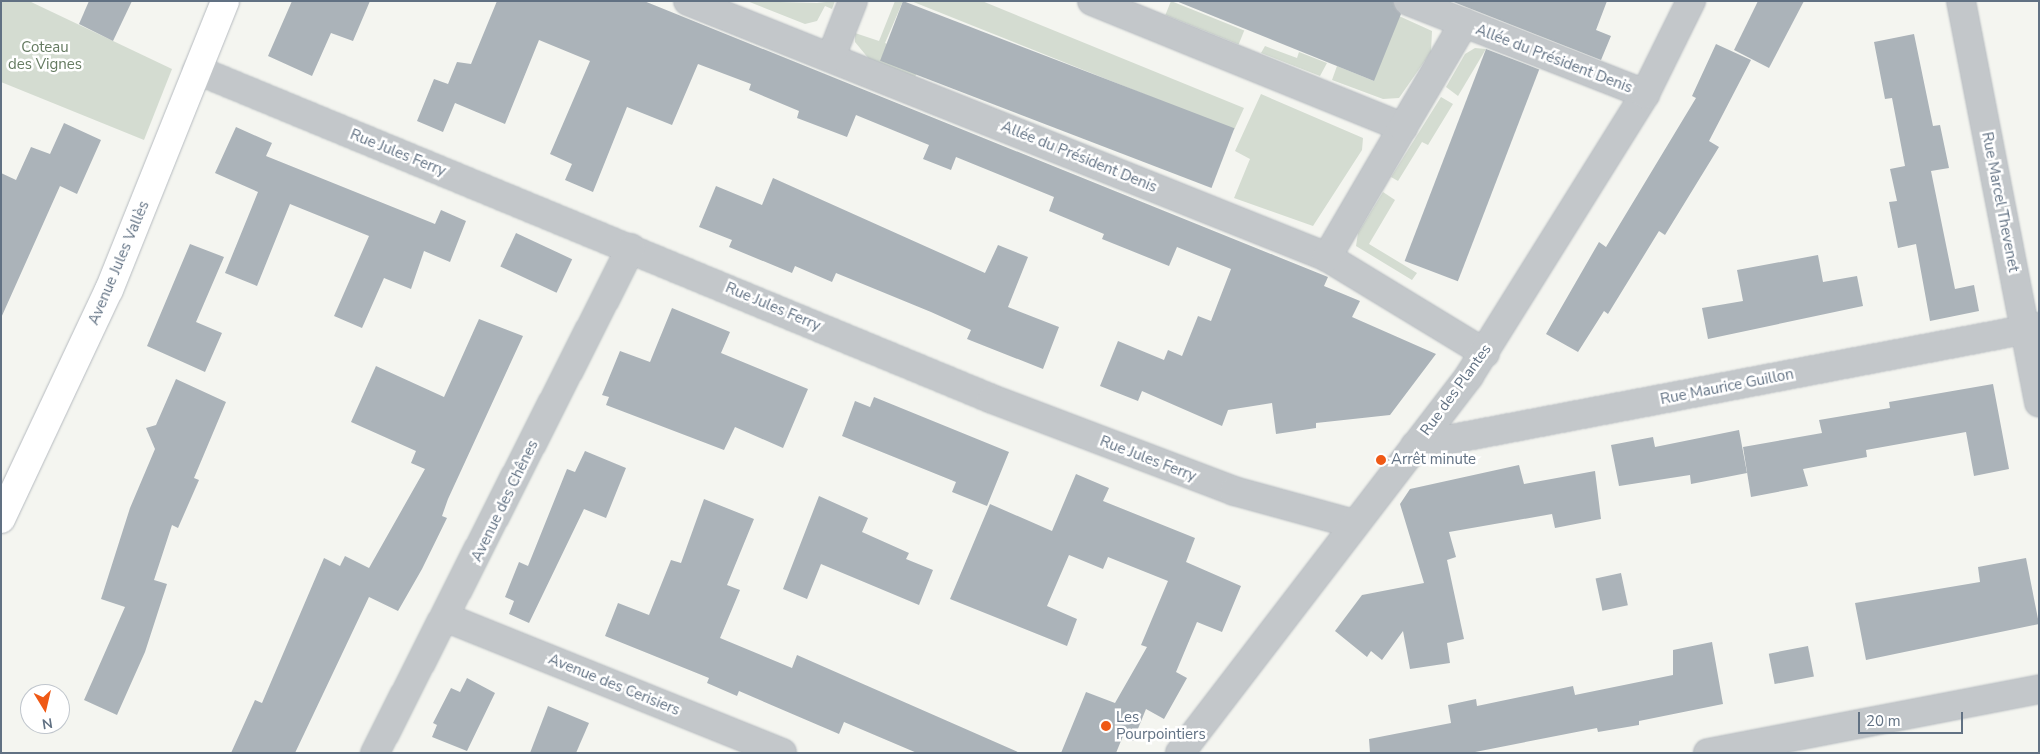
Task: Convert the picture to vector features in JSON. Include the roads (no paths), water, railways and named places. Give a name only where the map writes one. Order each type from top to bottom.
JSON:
[{"type":"main road","name":"Avenue Jules Vallès","points":[[1,519],[109,290],[225,1]]},
{"type":"street","name":"Allée du Président Denis","points":[[688,1],[1327,257],[1485,353]]},
{"type":"street","points":[[831,58],[853,1]]},
{"type":"street","points":[[1092,1],[1403,127]]},
{"type":"street","name":"Allée du Président Denis","points":[[1408,1],[1645,94]]},
{"type":"street","name":"Rue des Plantes","points":[[1180,753],[1485,353],[1645,94],[1691,1]]},
{"type":"street","name":"Rue Marcel Thevenet","points":[[1960,1],[2032,328],[2039,403]]},
{"type":"street","name":"Allée du Président Denis","points":[[1327,257],[1464,23]]},
{"type":"street","name":"Rue Jules Ferry","points":[[198,70],[992,399],[1224,488],[1355,524]]},
{"type":"street","name":"Avenue des Chênes","points":[[375,753],[447,618],[631,248]]},
{"type":"street","name":"Rue Maurice Guillon","points":[[1415,446],[2032,328]]},
{"type":"street","name":"Avenue des Cerisiers","points":[[447,618],[782,753]]},
{"type":"street","points":[[1708,753],[2039,689]]},
{"type":"place","name":"Arrêt minute","points":[[1381,460]]},
{"type":"place","name":"Les Pourpointiers","points":[[1106,726]]},
{"type":"park label","name":"Coteau des Vignes","points":[[45,56]]}]
